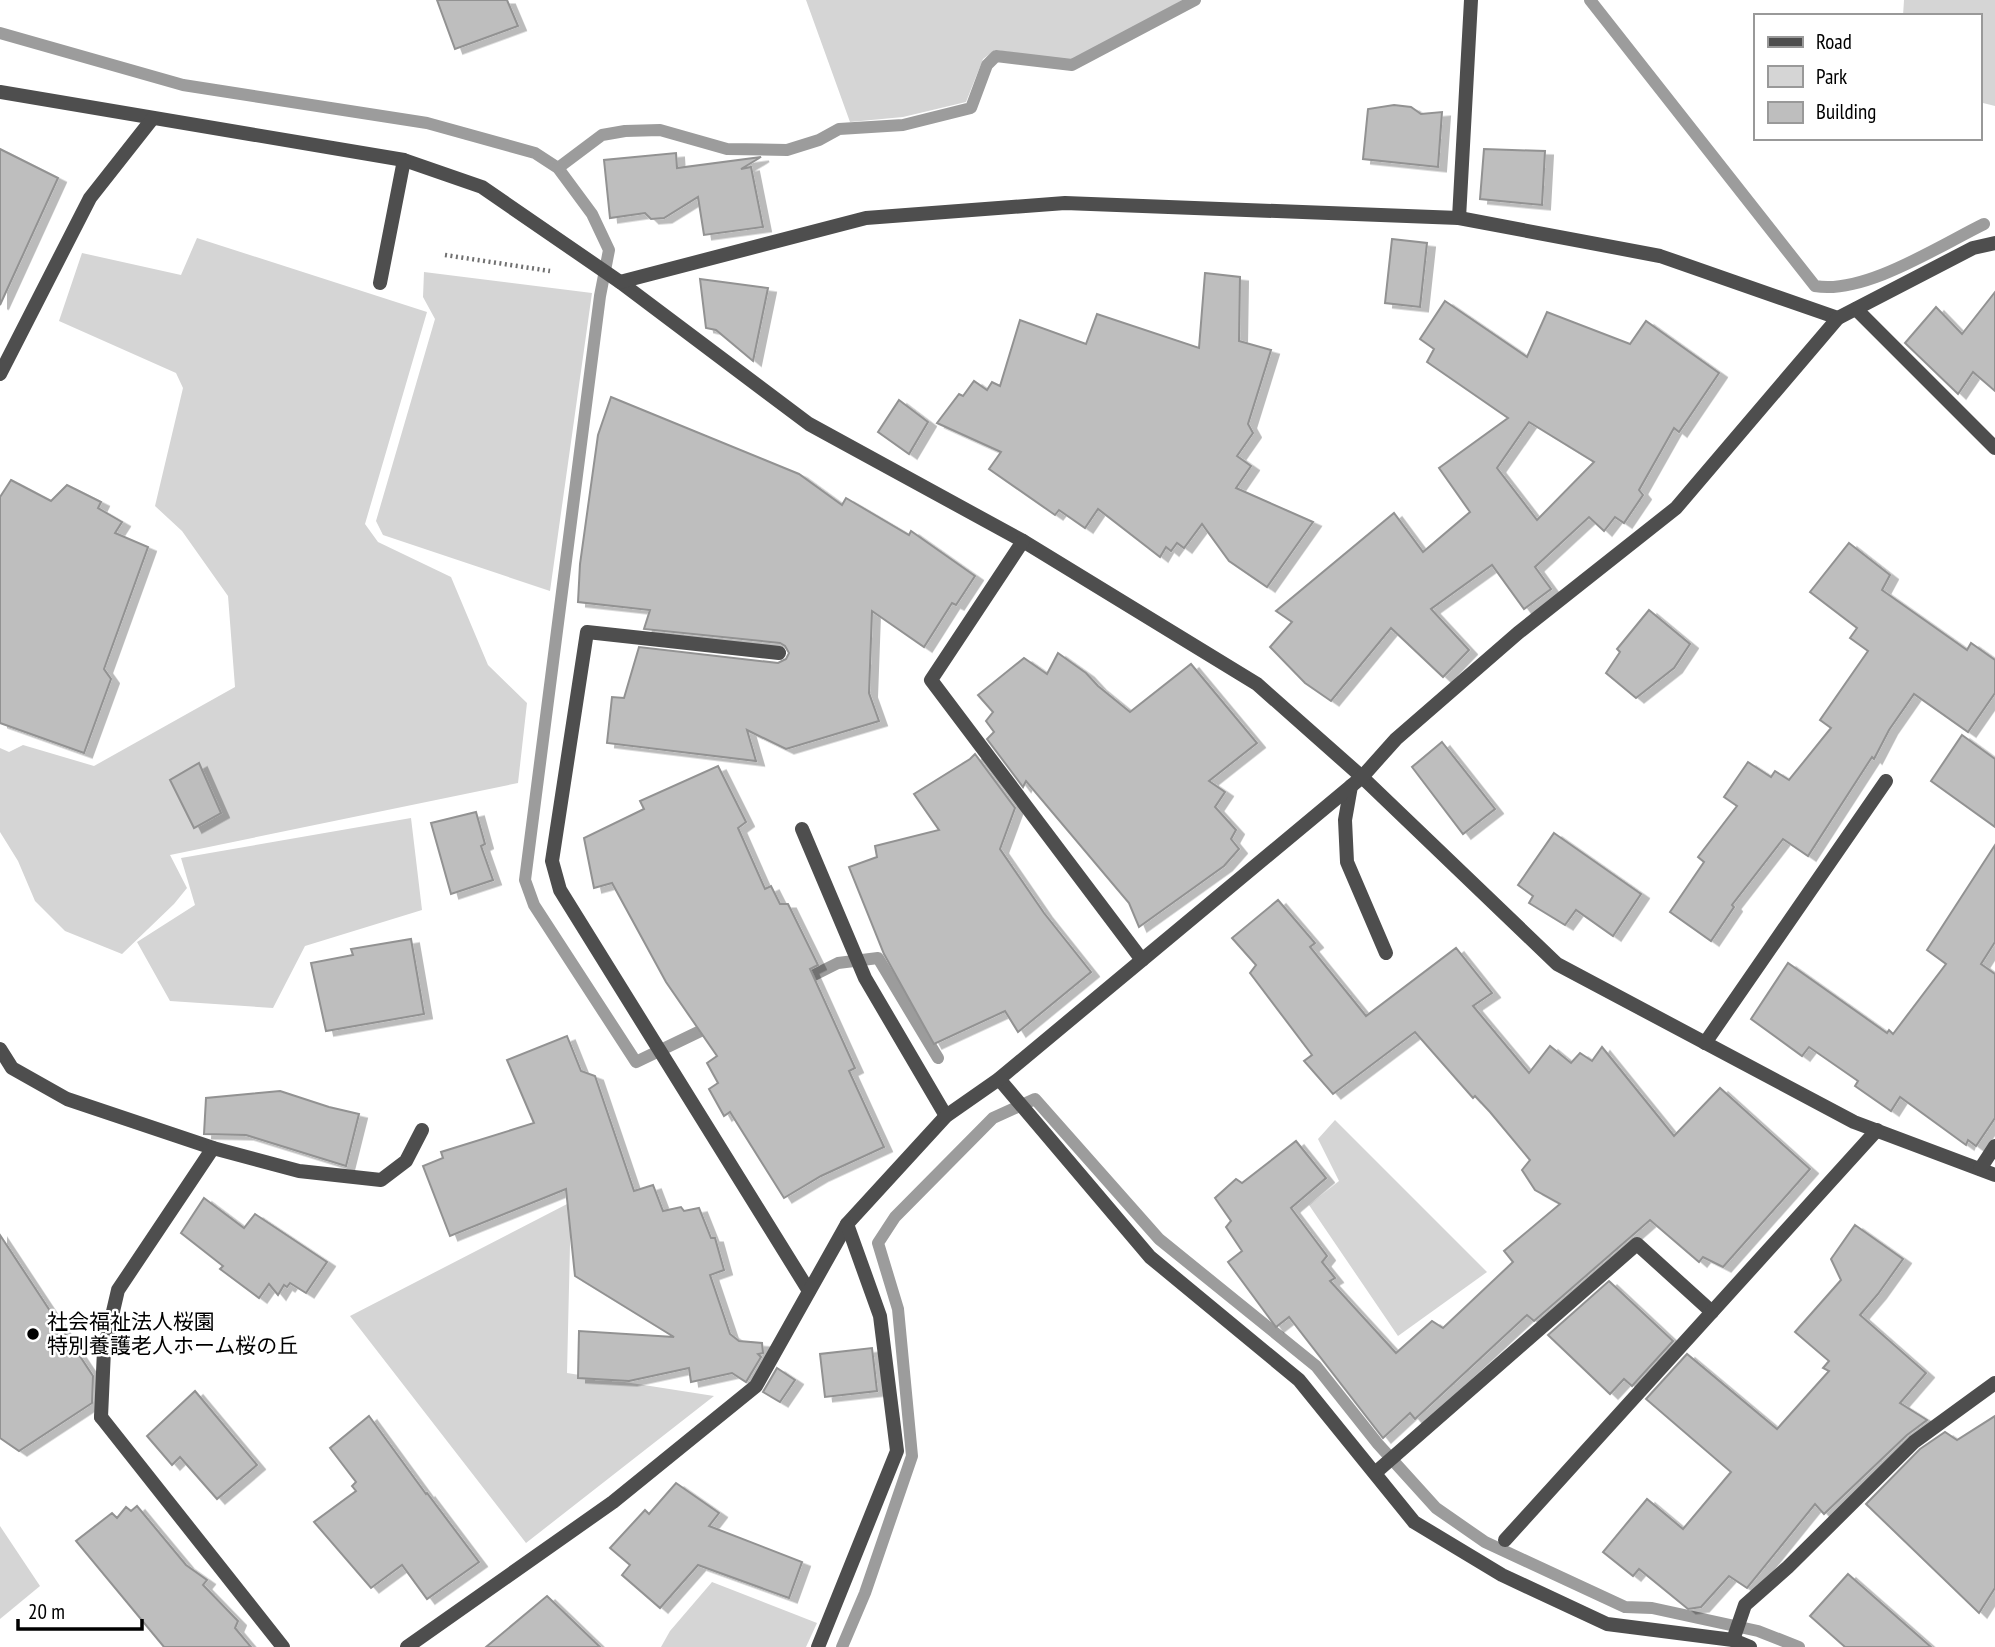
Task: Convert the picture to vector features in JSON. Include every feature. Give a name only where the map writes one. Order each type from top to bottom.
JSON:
[{"type":"street","points":[[1459,218],[1471,0]]},
{"type":"street","points":[[0,92],[404,160],[482,187],[620,282],[809,424],[1024,541],[1257,684],[1357,781],[1557,964],[1854,1122],[1995,1175]]},
{"type":"street","points":[[0,374],[90,198],[153,118]]},
{"type":"street","points":[[380,283],[404,160]]},
{"type":"street","points":[[620,282],[866,218],[1065,203],[1459,218],[1660,256],[1838,318]]},
{"type":"street","points":[[407,1647],[613,1502],[756,1386],[847,1224],[946,1116],[999,1079],[1357,781],[1396,739],[1518,633],[1676,508],[1838,318],[1973,248],[1995,243]]},
{"type":"street","points":[[1856,309],[1995,448]]},
{"type":"street","points":[[1024,541],[931,680],[1142,960]]},
{"type":"street","points":[[779,653],[587,632],[552,861],[560,890],[809,1291]]},
{"type":"street","points":[[1706,1043],[1886,780]]},
{"type":"street","points":[[1357,781],[1345,820],[1347,862],[1386,953]]},
{"type":"street","points":[[802,829],[865,978],[946,1116]]},
{"type":"street","points":[[0,1049],[12,1068],[67,1099],[213,1148],[299,1171],[381,1180],[405,1161],[422,1130]]},
{"type":"street","points":[[999,1079],[1150,1257],[1299,1380],[1414,1522],[1502,1575],[1607,1624],[1733,1640],[1750,1647]]},
{"type":"street","points":[[1504,1540],[1877,1130]]},
{"type":"street","points":[[1980,1169],[1995,1146]]},
{"type":"street","points":[[213,1148],[118,1290],[104,1350],[101,1417],[284,1647]]},
{"type":"street","points":[[818,1647],[897,1451],[880,1316],[847,1224]]},
{"type":"street","points":[[1375,1474],[1637,1244],[1712,1312]]},
{"type":"street","points":[[1733,1640],[1745,1605],[1788,1567],[1914,1442],[1995,1383]]},
{"type":"path","points":[[445,255],[553,271]]},
{"type":"green space","points":[[806,0],[1183,0],[1071,61],[995,50],[983,59],[966,102],[903,117],[850,122]]},
{"type":"green space","points":[[1904,0],[1995,0],[1995,106],[1981,102],[1981,14],[1903,14]]},
{"type":"green space","points":[[197,238],[427,312],[365,524],[378,542],[451,577],[488,665],[527,703],[518,783],[170,855],[187,888],[122,954],[65,931],[35,901],[18,861],[0,832],[0,748],[9,752],[23,745],[94,766],[235,687],[228,596],[182,531],[155,506],[183,388],[176,373],[59,321],[82,253],[181,275]]},
{"type":"green space","points":[[424,272],[592,293],[550,591],[383,535],[376,521],[435,319],[423,297]]},
{"type":"green space","points":[[411,818],[422,910],[305,946],[273,1008],[170,1001],[137,942],[195,905],[181,858]]},
{"type":"green space","points":[[1335,1120],[1487,1272],[1398,1336],[1309,1205],[1339,1181],[1318,1139]]},
{"type":"green space","points":[[571,1202],[567,1373],[714,1396],[526,1543],[350,1316]]},
{"type":"green space","points":[[0,1526],[40,1586],[0,1619]]},
{"type":"green space","points":[[712,1582],[817,1623],[806,1647],[661,1647],[670,1631]]},
{"type":"building","points":[[437,0],[507,0],[518,26],[455,49]]},
{"type":"building","points":[[1394,105],[1411,107],[1421,114],[1442,112],[1438,167],[1363,159],[1368,109]]},
{"type":"building","points":[[0,149],[58,178],[0,305]]},
{"type":"building","points":[[1484,149],[1545,151],[1542,205],[1480,199]]},
{"type":"building","points":[[676,153],[677,168],[761,157],[741,169],[751,167],[763,227],[704,235],[698,197],[664,218],[651,219],[645,213],[610,218],[604,160]]},
{"type":"building","points":[[1392,239],[1427,243],[1420,307],[1385,303]]},
{"type":"building","points":[[1205,273],[1240,277],[1239,341],[1271,350],[1248,424],[1253,433],[1237,456],[1251,466],[1236,488],[1313,522],[1267,587],[1229,561],[1202,524],[1184,548],[1177,543],[1171,551],[1166,547],[1160,557],[1098,509],[1085,528],[1059,510],[1055,515],[989,469],[1001,452],[937,423],[959,394],[963,396],[974,381],[987,390],[992,382],[1000,386],[1020,320],[1086,344],[1097,314],[1199,348]]},
{"type":"building","points":[[700,279],[768,288],[753,361],[716,330],[706,328]]},
{"type":"building","points":[[1995,292],[1995,391],[1973,372],[1958,394],[1905,343],[1936,307],[1962,334]]},
{"type":"building","points":[[1445,301],[1527,357],[1547,312],[1630,344],[1646,321],[1719,373],[1679,432],[1674,428],[1639,490],[1643,495],[1624,523],[1615,517],[1604,531],[1589,517],[1535,567],[1551,589],[1524,609],[1492,565],[1431,609],[1469,650],[1443,677],[1391,628],[1331,701],[1305,683],[1270,647],[1292,622],[1276,611],[1394,513],[1423,552],[1470,512],[1439,468],[1508,418],[1427,362],[1434,349],[1420,339]],"holes":[[[1529,422],[1594,462],[1537,520],[1497,468]]]},
{"type":"building","points":[[611,397],[799,474],[842,505],[846,498],[909,535],[911,531],[975,576],[956,605],[952,603],[924,647],[872,611],[869,693],[879,721],[786,749],[747,730],[756,761],[607,743],[612,697],[624,698],[639,647],[778,663],[786,659],[789,653],[780,643],[644,629],[650,610],[578,602],[580,564],[598,435]]},
{"type":"building","points":[[899,400],[928,422],[909,454],[878,432]]},
{"type":"building","points":[[11,480],[51,501],[67,485],[101,502],[98,508],[122,522],[115,533],[148,547],[104,669],[111,679],[84,753],[0,723],[0,497]]},
{"type":"building","points":[[1849,543],[1890,575],[1882,590],[1967,650],[1971,643],[1995,660],[1995,693],[1968,732],[1914,694],[1889,730],[1874,759],[1872,757],[1808,856],[1783,839],[1732,905],[1734,907],[1711,941],[1670,912],[1704,862],[1698,857],[1737,806],[1724,797],[1748,762],[1771,777],[1775,771],[1789,780],[1831,728],[1820,720],[1868,651],[1850,638],[1857,628],[1810,592]]},
{"type":"building","points":[[1649,610],[1690,644],[1674,668],[1636,698],[1606,673],[1620,652],[1617,649]]},
{"type":"building","points":[[1058,653],[1086,673],[1130,712],[1191,664],[1257,743],[1209,781],[1225,792],[1215,807],[1236,830],[1231,839],[1239,849],[1224,866],[1139,927],[1129,903],[1026,781],[1023,787],[987,739],[994,732],[986,721],[993,712],[978,695],[1024,658],[1047,674]]},
{"type":"building","points":[[1962,735],[1995,759],[1995,827],[1931,781]]},
{"type":"building","points":[[1442,742],[1495,809],[1463,834],[1412,767]]},
{"type":"building","points":[[975,754],[1015,808],[1000,849],[1044,913],[1091,972],[1018,1032],[1005,1011],[934,1044],[884,954],[849,867],[877,857],[875,846],[939,830],[914,794]]},
{"type":"building","points":[[199,763],[221,813],[194,828],[170,780]]},
{"type":"building","points":[[718,766],[746,822],[738,828],[765,889],[771,886],[780,904],[788,904],[818,965],[810,969],[855,1068],[849,1071],[884,1147],[821,1176],[784,1198],[730,1112],[724,1116],[709,1089],[718,1083],[707,1063],[717,1056],[666,982],[612,883],[594,888],[584,838],[644,809],[640,801]]},
{"type":"building","points":[[476,812],[485,844],[481,846],[493,880],[451,894],[431,823]]},
{"type":"building","points":[[1554,833],[1641,894],[1613,936],[1576,910],[1565,925],[1529,903],[1533,896],[1518,885]]},
{"type":"building","points":[[1995,845],[1995,942],[1981,964],[1995,974],[1995,1118],[1976,1146],[1968,1140],[1966,1145],[1900,1097],[1891,1111],[1855,1086],[1858,1081],[1809,1047],[1802,1056],[1751,1019],[1788,963],[1887,1033],[1889,1030],[1893,1034],[1946,964],[1927,950]]},
{"type":"building","points":[[1278,900],[1315,943],[1310,947],[1366,1016],[1456,948],[1492,993],[1473,1006],[1529,1073],[1550,1046],[1571,1063],[1580,1053],[1592,1061],[1602,1047],[1674,1136],[1720,1088],[1810,1169],[1723,1267],[1703,1257],[1699,1262],[1650,1220],[1534,1321],[1527,1315],[1415,1419],[1410,1413],[1383,1438],[1289,1317],[1276,1327],[1228,1262],[1242,1251],[1226,1227],[1231,1221],[1215,1198],[1236,1179],[1242,1183],[1296,1141],[1326,1178],[1291,1208],[1327,1256],[1322,1262],[1335,1278],[1330,1281],[1396,1353],[1432,1321],[1443,1328],[1513,1262],[1504,1251],[1560,1204],[1535,1190],[1522,1170],[1530,1160],[1490,1112],[1475,1096],[1473,1098],[1415,1032],[1333,1094],[1304,1061],[1312,1055],[1250,973],[1256,965],[1232,938]]},
{"type":"building","points":[[411,939],[424,1014],[326,1031],[311,963],[353,955],[351,949]]},
{"type":"building","points":[[567,1036],[581,1071],[595,1076],[634,1191],[653,1185],[663,1211],[681,1207],[684,1211],[699,1208],[711,1238],[715,1238],[724,1270],[710,1275],[730,1334],[739,1341],[762,1343],[763,1353],[758,1354],[761,1357],[746,1382],[732,1373],[691,1382],[689,1368],[629,1381],[578,1378],[579,1331],[674,1337],[575,1276],[566,1189],[450,1236],[423,1166],[443,1158],[441,1152],[534,1123],[507,1060]]},
{"type":"building","points":[[280,1091],[359,1114],[346,1166],[246,1135],[204,1134],[206,1098]]},
{"type":"building","points":[[204,1198],[244,1228],[255,1214],[327,1262],[306,1293],[290,1283],[287,1287],[284,1285],[278,1295],[269,1284],[259,1298],[220,1269],[223,1266],[181,1233]]},
{"type":"building","points":[[1855,1225],[1903,1259],[1860,1315],[1926,1373],[1900,1403],[1927,1420],[1907,1435],[1824,1514],[1815,1504],[1747,1588],[1729,1576],[1701,1607],[1688,1609],[1639,1569],[1633,1576],[1603,1552],[1647,1499],[1683,1529],[1731,1472],[1646,1399],[1687,1354],[1777,1429],[1829,1371],[1823,1368],[1829,1361],[1795,1332],[1841,1280],[1831,1259]]},
{"type":"building","name":"社会福祉法人桜園 特別養護老人ホーム桜の丘","points":[[0,1235],[93,1376],[92,1403],[19,1451],[0,1438]]},
{"type":"building","points":[[1609,1281],[1673,1341],[1632,1386],[1624,1379],[1610,1394],[1548,1335]]},
{"type":"building","points":[[872,1348],[877,1391],[825,1397],[820,1354]]},
{"type":"building","points":[[777,1368],[795,1380],[780,1402],[763,1392]]},
{"type":"building","points":[[195,1391],[257,1465],[217,1499],[180,1457],[172,1465],[147,1436]]},
{"type":"building","points":[[369,1416],[479,1562],[427,1599],[402,1565],[371,1588],[314,1522],[356,1491],[352,1486],[356,1482],[330,1448]]},
{"type":"building","points":[[1995,1416],[1995,1588],[1979,1613],[1866,1504],[1920,1449],[1945,1432],[1957,1440]]},
{"type":"building","points":[[676,1483],[719,1513],[709,1526],[802,1562],[789,1598],[698,1565],[660,1608],[622,1575],[630,1565],[610,1548],[645,1510],[649,1514]]},
{"type":"building","points":[[137,1506],[186,1565],[207,1580],[203,1585],[238,1621],[235,1628],[251,1647],[164,1647],[76,1541],[112,1513],[117,1518],[126,1507],[131,1511]]},
{"type":"building","points":[[1848,1574],[1931,1647],[1845,1647],[1810,1616]]},
{"type":"building","points":[[547,1596],[600,1647],[486,1647]]},
{"type":"waterway","points":[[558,168],[602,135],[625,131],[660,130],[727,149],[787,150],[819,140],[839,129],[903,125],[971,108],[987,65],[996,56],[1072,65],[1195,0]]},
{"type":"waterway","points":[[1590,0],[1815,286],[1834,287],[1878,276],[1924,256],[1984,224]]},
{"type":"waterway","points":[[0,33],[183,85],[427,123],[535,153],[558,168],[592,214],[609,250],[600,296],[525,880],[534,905],[636,1062],[715,1024]]},
{"type":"waterway","points":[[800,982],[838,963],[878,958],[938,1058]]},
{"type":"waterway","points":[[842,1647],[865,1593],[912,1456],[898,1309],[878,1243],[895,1217],[993,1118],[1035,1099],[1159,1239],[1316,1366],[1378,1444],[1436,1508],[1485,1542],[1625,1607],[1652,1608],[1758,1631],[1799,1647]]},
{"type":"place","name":"社会福祉法人桜園 特別養護老人ホーム桜の丘","points":[[33,1334]]}]
